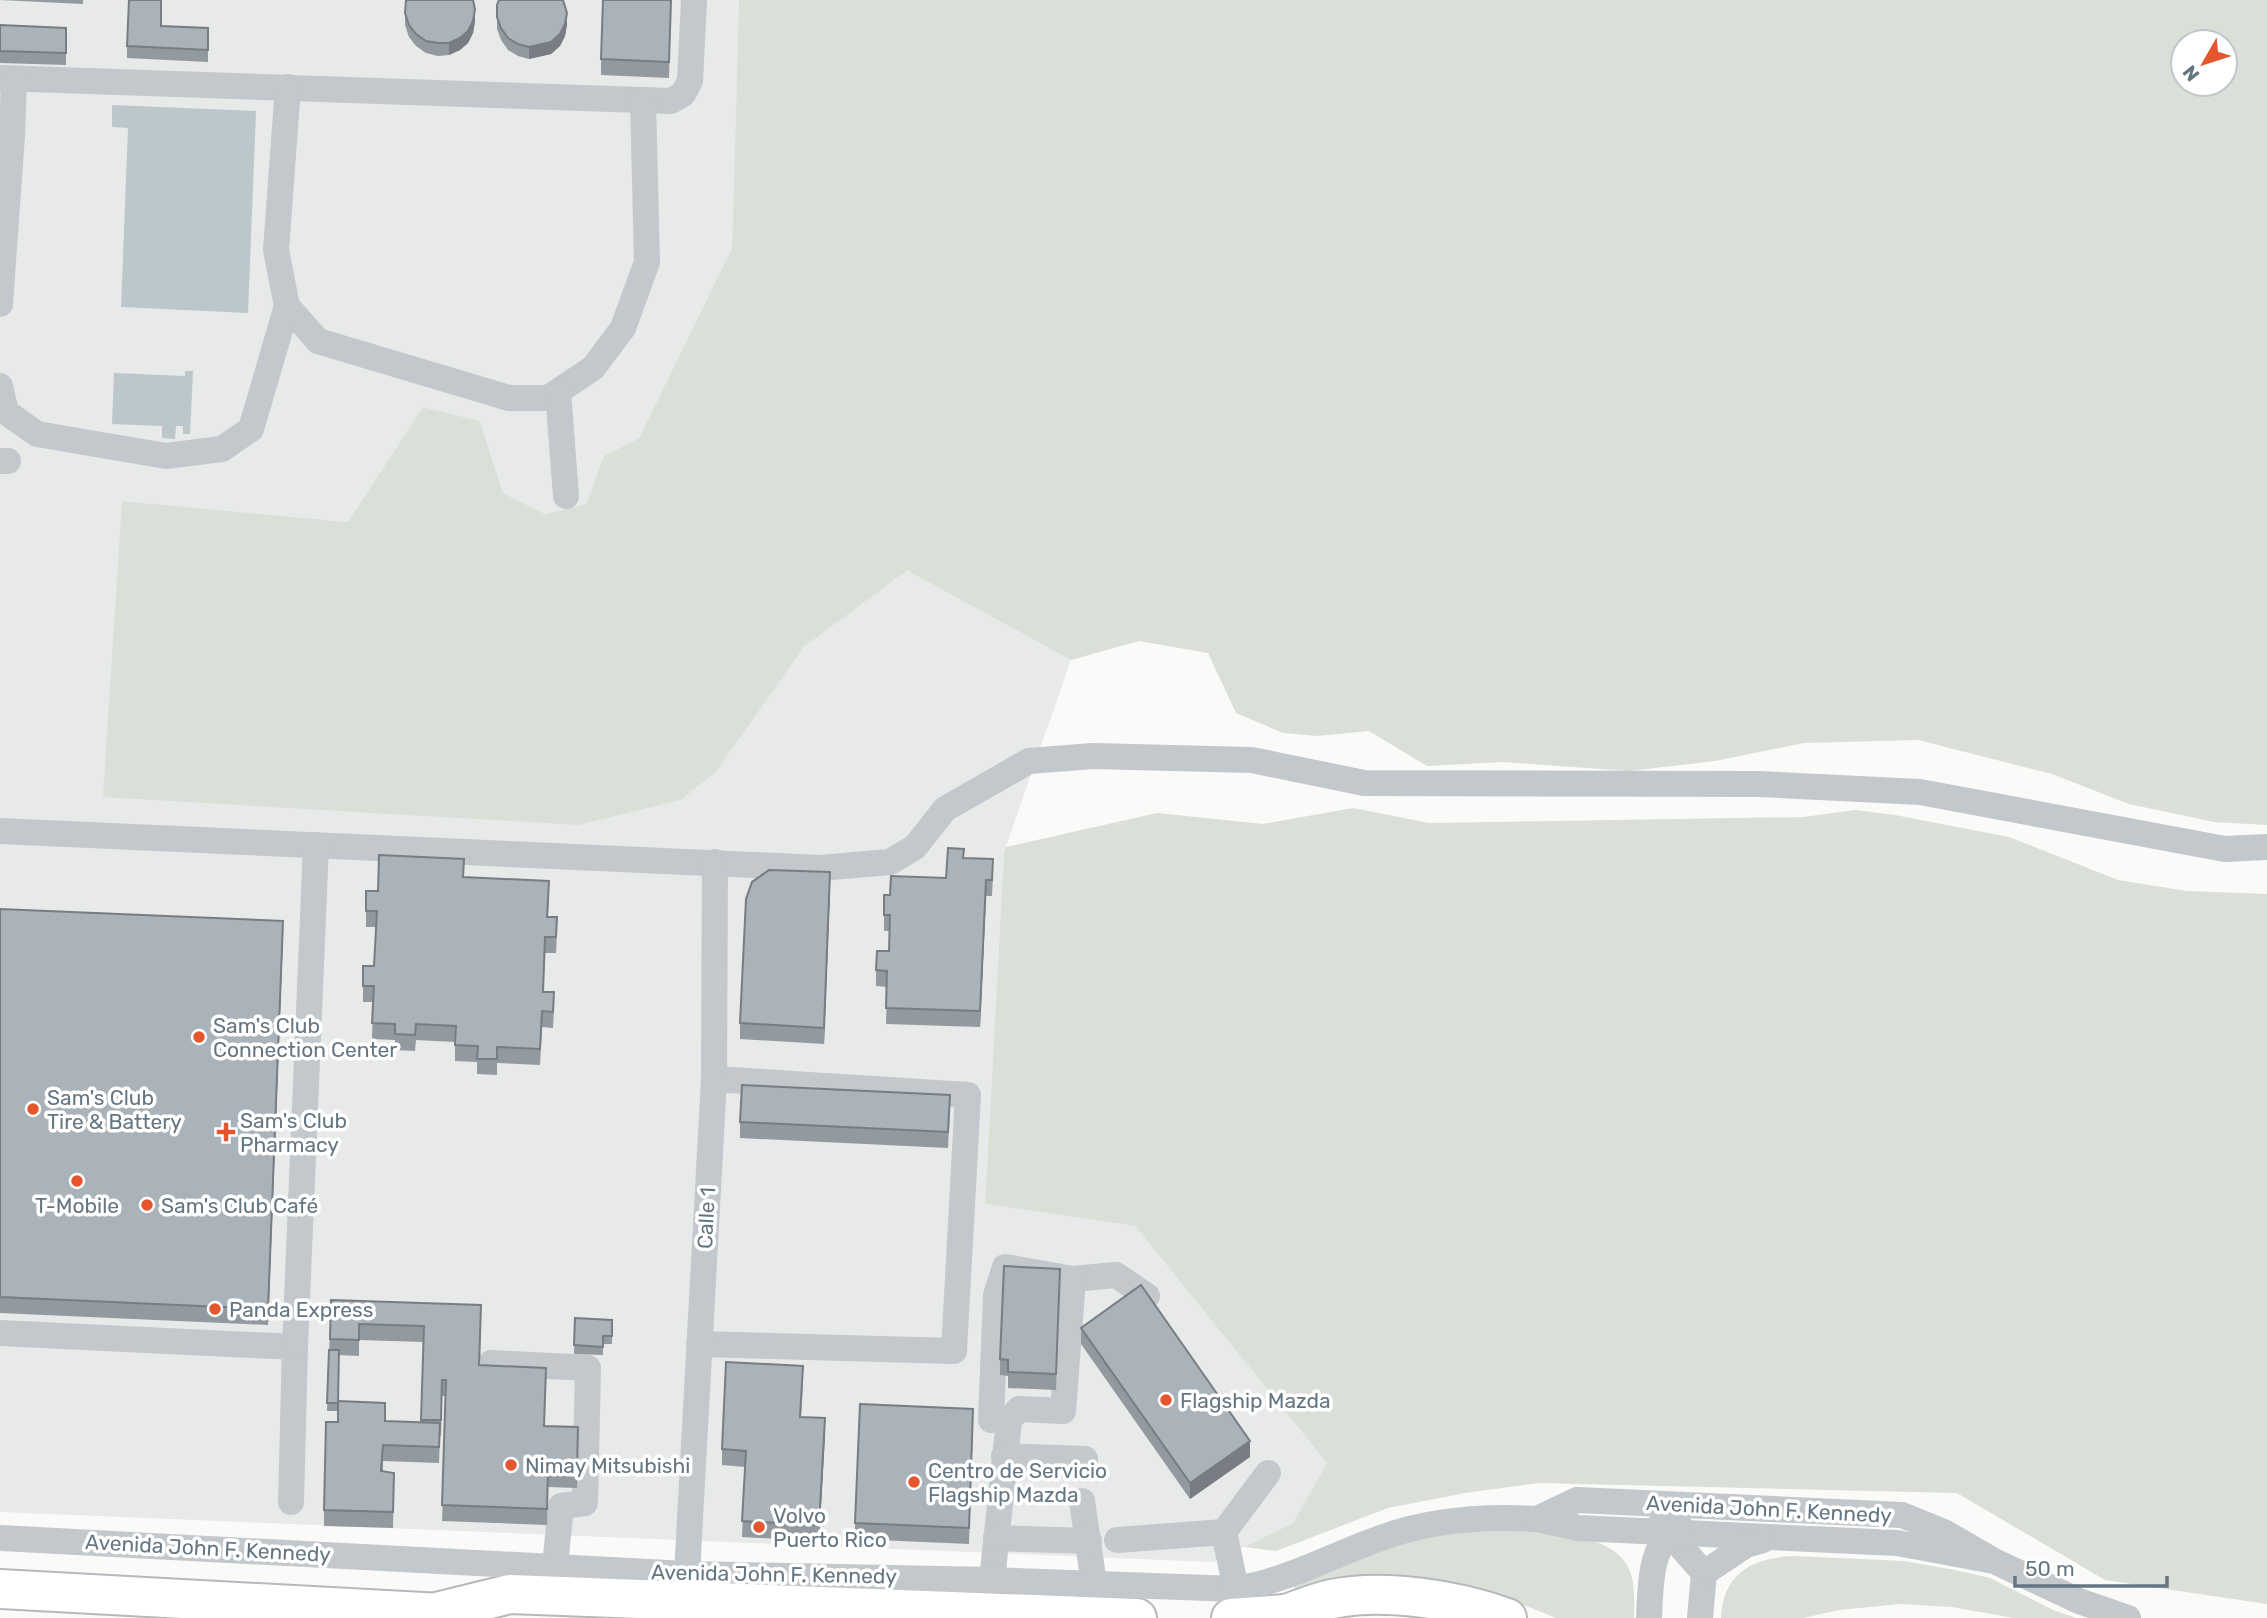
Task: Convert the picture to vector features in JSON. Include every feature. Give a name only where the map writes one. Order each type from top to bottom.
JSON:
[{"type":"highway","points":[[0,1589],[521,1618]]},
{"type":"highway","points":[[433,1613],[510,1594],[1137,1618]]},
{"type":"highway","points":[[1286,1614],[1333,1599],[1373,1595],[1446,1601],[1479,1608],[1507,1618]]},
{"type":"highway","points":[[1234,1604],[1286,1614],[1346,1618]]},
{"type":"street","points":[[0,304],[12,136],[7,78],[671,101],[683,94],[690,80],[694,0]]},
{"type":"street","points":[[288,87],[276,250],[288,306],[318,341],[509,398],[548,398],[558,392],[593,368],[623,328],[647,262],[643,100]]},
{"type":"street","points":[[0,386],[6,412],[37,434],[166,456],[222,449],[251,429],[288,306]]},
{"type":"street","points":[[558,392],[566,496]]},
{"type":"street","points":[[0,831],[820,868],[890,862],[915,847],[945,809],[1029,761],[1093,757],[1252,760],[1364,783],[1759,785],[1920,792],[2224,849],[2267,846]]},
{"type":"street","points":[[291,1502],[316,845]]},
{"type":"street","name":"Calle 1","points":[[687,1573],[714,1079],[715,862]]},
{"type":"street","points":[[699,1344],[954,1351],[968,1095],[714,1079]]},
{"type":"street","points":[[992,1580],[1004,1455],[989,1419],[996,1295],[1005,1267],[1073,1279],[1116,1275],[1147,1296]]},
{"type":"street","points":[[989,1419],[1019,1409],[1063,1411],[1073,1279]]},
{"type":"street","points":[[0,1333],[295,1347]]},
{"type":"street","points":[[491,1363],[588,1368],[585,1503],[561,1497],[555,1566]]},
{"type":"street","points":[[562,1442],[566,1422],[587,1407]]},
{"type":"street","points":[[1004,1455],[1085,1459]]},
{"type":"street","points":[[1234,1604],[1224,1532],[1268,1473]]},
{"type":"street","name":"Avenida John F. Kennedy","points":[[1537,1519],[1577,1500],[1902,1515],[1944,1532],[1994,1561],[2079,1601],[2128,1618]]},
{"type":"street","points":[[1082,1501],[1094,1584]]},
{"type":"street","points":[[1595,1501],[1636,1516],[1668,1532],[1704,1573],[1700,1618]]},
{"type":"street","points":[[1649,1618],[1652,1567],[1668,1532],[1685,1520],[1722,1507]]},
{"type":"street","name":"Avenida John F. Kennedy","points":[[0,1538],[687,1573],[1094,1584],[1234,1604],[1259,1586],[1379,1538],[1425,1524],[1518,1518],[1537,1519],[1578,1528],[1898,1543],[1994,1561]]},
{"type":"street","points":[[1578,1528],[1621,1538],[1638,1549],[1652,1567]]},
{"type":"street","points":[[1117,1540],[1224,1532]]},
{"type":"street","points":[[1704,1573],[1746,1545],[1770,1537]]},
{"type":"street","points":[[996,1538],[1089,1541]]},
{"type":"shaded area","points":[[0,0],[739,0],[732,248],[639,438],[604,456],[586,504],[545,514],[503,493],[480,421],[423,407],[348,522],[122,501],[579,825],[681,800],[715,773],[804,647],[907,569],[1071,660],[1004,852],[985,1204],[1135,1226],[1327,1463],[1293,1523],[1213,1562],[0,1512]]},
{"type":"shaded area","points":[[739,0],[2267,0],[2267,825],[2214,822],[2129,804],[2052,774],[1918,740],[1804,743],[1715,761],[1629,771],[1502,762],[1427,766],[1369,731],[1318,736],[1283,733],[1236,713],[1208,653],[1139,641],[1071,660],[907,570],[804,647],[715,773],[681,800],[579,825],[103,797],[122,501],[348,522],[423,407],[480,421],[503,493],[545,514],[586,504],[604,456],[639,438],[732,248]]},
{"type":"shaded area","points":[[112,105],[256,111],[248,313],[121,307],[128,128],[112,127]]},
{"type":"shaded area","points":[[185,371],[193,371],[190,434],[183,434],[183,426],[176,426],[175,439],[162,438],[162,426],[112,424],[114,373],[185,376]]},
{"type":"shaded area","points":[[1353,808],[1429,823],[1803,817],[1855,810],[2009,837],[2118,880],[2187,891],[2267,894],[2267,1604],[2105,1580],[1957,1493],[1538,1483],[1465,1493],[1388,1508],[1276,1551],[1244,1547],[1293,1523],[1327,1463],[1135,1226],[985,1204],[1004,852],[1006,847],[1157,813],[1263,824]]},
{"type":"shaded area","points":[[1478,1530],[1580,1537],[1600,1543],[1616,1552],[1627,1565],[1632,1577],[1634,1618],[1556,1618],[1497,1594],[1452,1585],[1328,1584],[1295,1590],[1294,1586],[1405,1541]]},
{"type":"shaded area","points":[[1793,1556],[1904,1561],[1955,1570],[1990,1578],[2053,1610],[2076,1618],[2014,1618],[1952,1607],[1900,1604],[1839,1610],[1803,1618],[1721,1618],[1727,1590],[1742,1571],[1765,1560]]},
{"type":"building","points":[[129,0],[161,0],[161,26],[208,28],[208,50],[127,46]]},
{"type":"building","points":[[406,0],[473,0],[473,21],[468,31],[449,43],[426,41],[409,25],[405,13]]},
{"type":"building","points":[[499,0],[563,0],[567,13],[565,24],[560,34],[551,42],[529,47],[518,44],[508,38],[501,28],[497,17]]},
{"type":"building","points":[[603,0],[671,0],[669,62],[601,59]]},
{"type":"building","points":[[0,25],[66,28],[66,53],[0,51]]},
{"type":"building","points":[[948,848],[964,849],[963,858],[993,859],[992,880],[986,880],[980,1011],[886,1008],[887,971],[876,970],[877,951],[889,951],[890,915],[884,915],[884,895],[890,895],[891,876],[946,878]]},
{"type":"building","points":[[379,855],[464,859],[463,877],[549,881],[547,917],[557,917],[556,937],[545,937],[543,992],[554,992],[553,1012],[542,1011],[540,1049],[497,1047],[497,1059],[477,1059],[478,1046],[455,1045],[456,1026],[416,1024],[415,1035],[395,1034],[395,1024],[372,1023],[374,986],[363,986],[363,966],[374,966],[377,911],[366,911],[366,891],[378,891]]},
{"type":"building","points":[[769,870],[830,872],[824,1028],[740,1023],[746,899],[752,882]]},
{"type":"building","points":[[0,909],[283,921],[268,1309],[0,1297]]},
{"type":"building","points":[[742,1085],[950,1095],[948,1132],[740,1122]]},
{"type":"building","points":[[1004,1266],[1060,1269],[1056,1374],[1008,1372],[1008,1360],[1000,1359]]},
{"type":"building","name":"Flagship Mazda","points":[[1141,1285],[1250,1441],[1190,1483],[1081,1328]]},
{"type":"building","points":[[331,1300],[481,1305],[479,1365],[546,1368],[544,1426],[578,1427],[577,1472],[548,1471],[547,1509],[442,1505],[446,1380],[442,1380],[441,1420],[421,1420],[424,1326],[359,1324],[359,1340],[330,1339]]},
{"type":"building","points":[[575,1318],[612,1320],[612,1336],[603,1336],[603,1347],[574,1345]]},
{"type":"building","points":[[329,1350],[339,1350],[338,1403],[327,1403]]},
{"type":"building","points":[[726,1362],[803,1366],[800,1417],[825,1418],[819,1525],[742,1521],[746,1451],[722,1449]]},
{"type":"building","points":[[338,1401],[385,1403],[385,1421],[440,1423],[439,1447],[383,1445],[381,1471],[394,1473],[393,1512],[324,1510],[326,1422],[338,1422]]},
{"type":"building","name":"Centro de Servicio Flagship Mazda","points":[[860,1404],[973,1409],[969,1528],[855,1523]]},
{"type":"place","name":"Sam's Club Connection Center","points":[[199,1037]]},
{"type":"place","name":"Sam's Club Tire & Battery","points":[[33,1109]]},
{"type":"place","name":"Sam's Club Pharmacy","points":[[226,1132]]},
{"type":"place","name":"T-Mobile","points":[[77,1181]]},
{"type":"place","name":"Sam's Club Café","points":[[147,1205]]},
{"type":"place","name":"Panda Express","points":[[215,1309]]},
{"type":"place","name":"Flagship Mazda","points":[[1166,1400]]},
{"type":"place","name":"Nimay Mitsubishi","points":[[511,1465]]},
{"type":"place","name":"Centro de Servicio Flagship Mazda","points":[[914,1482]]},
{"type":"place","name":"Volvo Puerto Rico","points":[[759,1527]]}]
